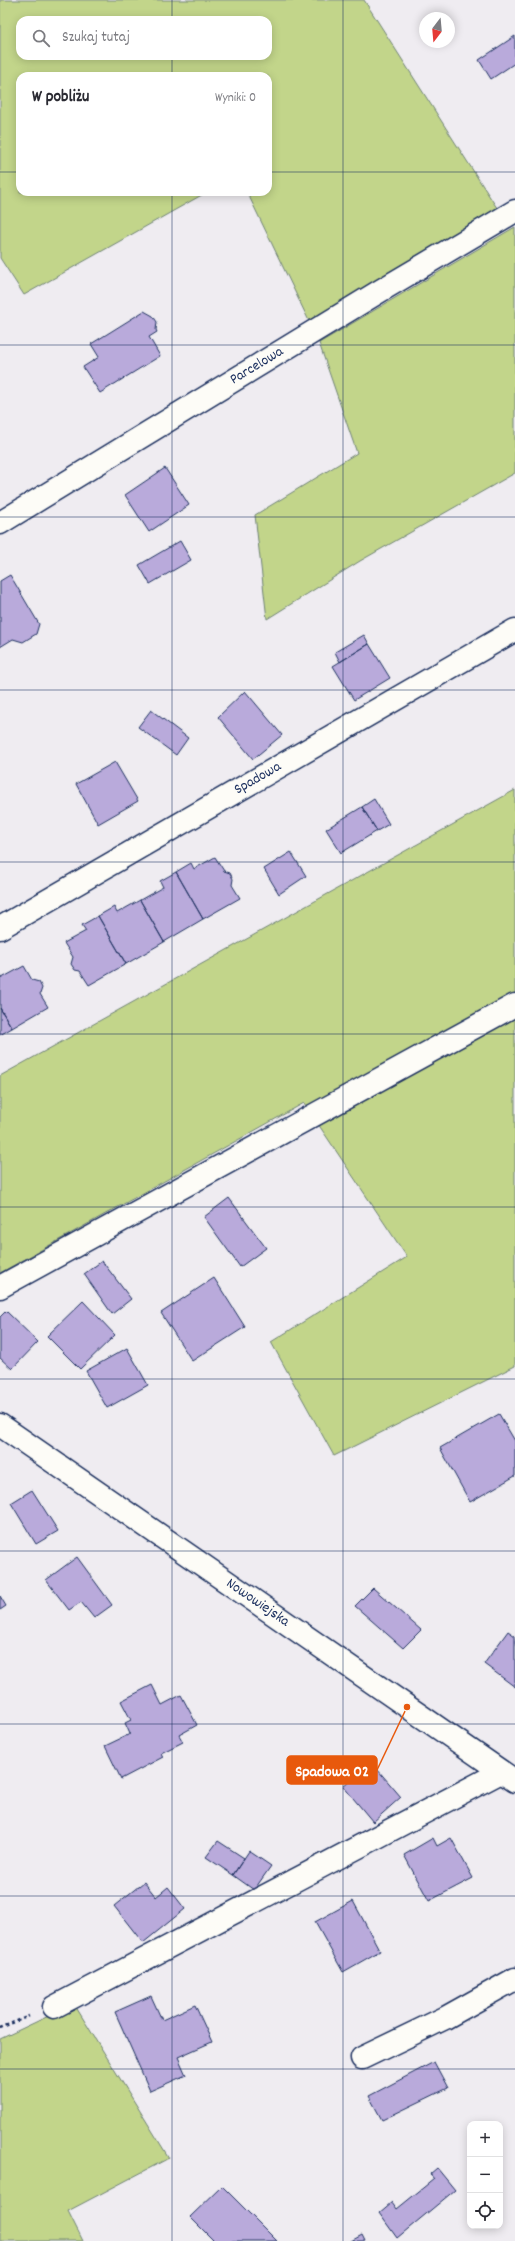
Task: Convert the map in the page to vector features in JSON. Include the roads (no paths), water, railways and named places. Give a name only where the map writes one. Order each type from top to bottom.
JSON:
[{"type":"street","name":"Parcelowa","points":[[0,523],[373,295],[515,211]]},
{"type":"street","name":"Spadowa","points":[[0,928],[515,630]]},
{"type":"street","points":[[0,1288],[515,1006]]},
{"type":"street","name":"Nowowiejska","points":[[0,1425],[511,1779]]},
{"type":"street","points":[[54,2007],[511,1779]]},
{"type":"street","points":[[362,2058],[445,2018],[515,1979]]},
{"type":"place","name":"Spadowa 02","points":[[407,1707]]}]
